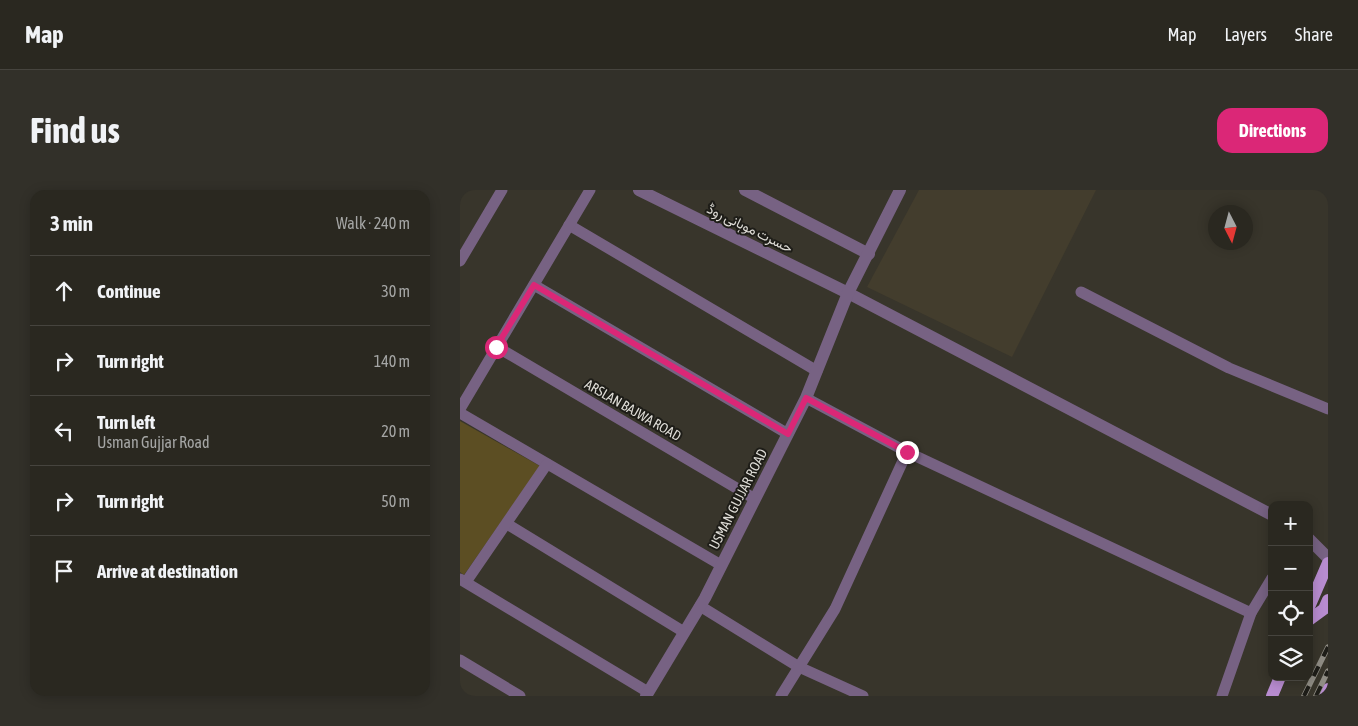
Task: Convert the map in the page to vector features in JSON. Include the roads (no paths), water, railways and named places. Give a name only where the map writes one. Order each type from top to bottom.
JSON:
[{"type":"main road","points":[[1313,598],[1328,563]]},
{"type":"main road","points":[[1313,617],[1324,609],[1328,600]]},
{"type":"main road","points":[[1272,696],[1278,681]]},
{"type":"main road","points":[[1325,696],[1328,689]]},
{"type":"street","points":[[460,261],[502,190]]},
{"type":"street","points":[[460,409],[590,190]]},
{"type":"street","name":"حسرت موہانی روڈ","points":[[639,190],[848,294],[1268,513]]},
{"type":"street","points":[[745,190],[869,254]]},
{"type":"street","name":"USMAN GUJJAR ROAD","points":[[647,694],[700,606],[788,434],[806,398],[848,294],[900,190]]},
{"type":"street","points":[[569,225],[817,371]]},
{"type":"street","points":[[534,285],[788,434]]},
{"type":"street","points":[[1081,292],[1229,368],[1328,409]]},
{"type":"street","name":"ARSLAN BAJWA ROAD","points":[[496,347],[755,499]]},
{"type":"street","points":[[806,398],[907,452],[1251,613]]},
{"type":"street","points":[[460,413],[721,565]]},
{"type":"street","points":[[781,696],[835,609],[907,452]]},
{"type":"street","points":[[548,464],[507,524],[463,581],[647,694]]},
{"type":"street","points":[[507,524],[684,632]]},
{"type":"street","points":[[1313,543],[1328,558]]},
{"type":"street","points":[[1222,696],[1251,613],[1268,585]]},
{"type":"street","points":[[700,606],[799,667],[863,696]]},
{"type":"street","points":[[460,660],[520,696]]},
{"type":"railway","points":[[1304,696],[1328,647]]},
{"type":"railway","points":[[1316,696],[1328,671]]}]
